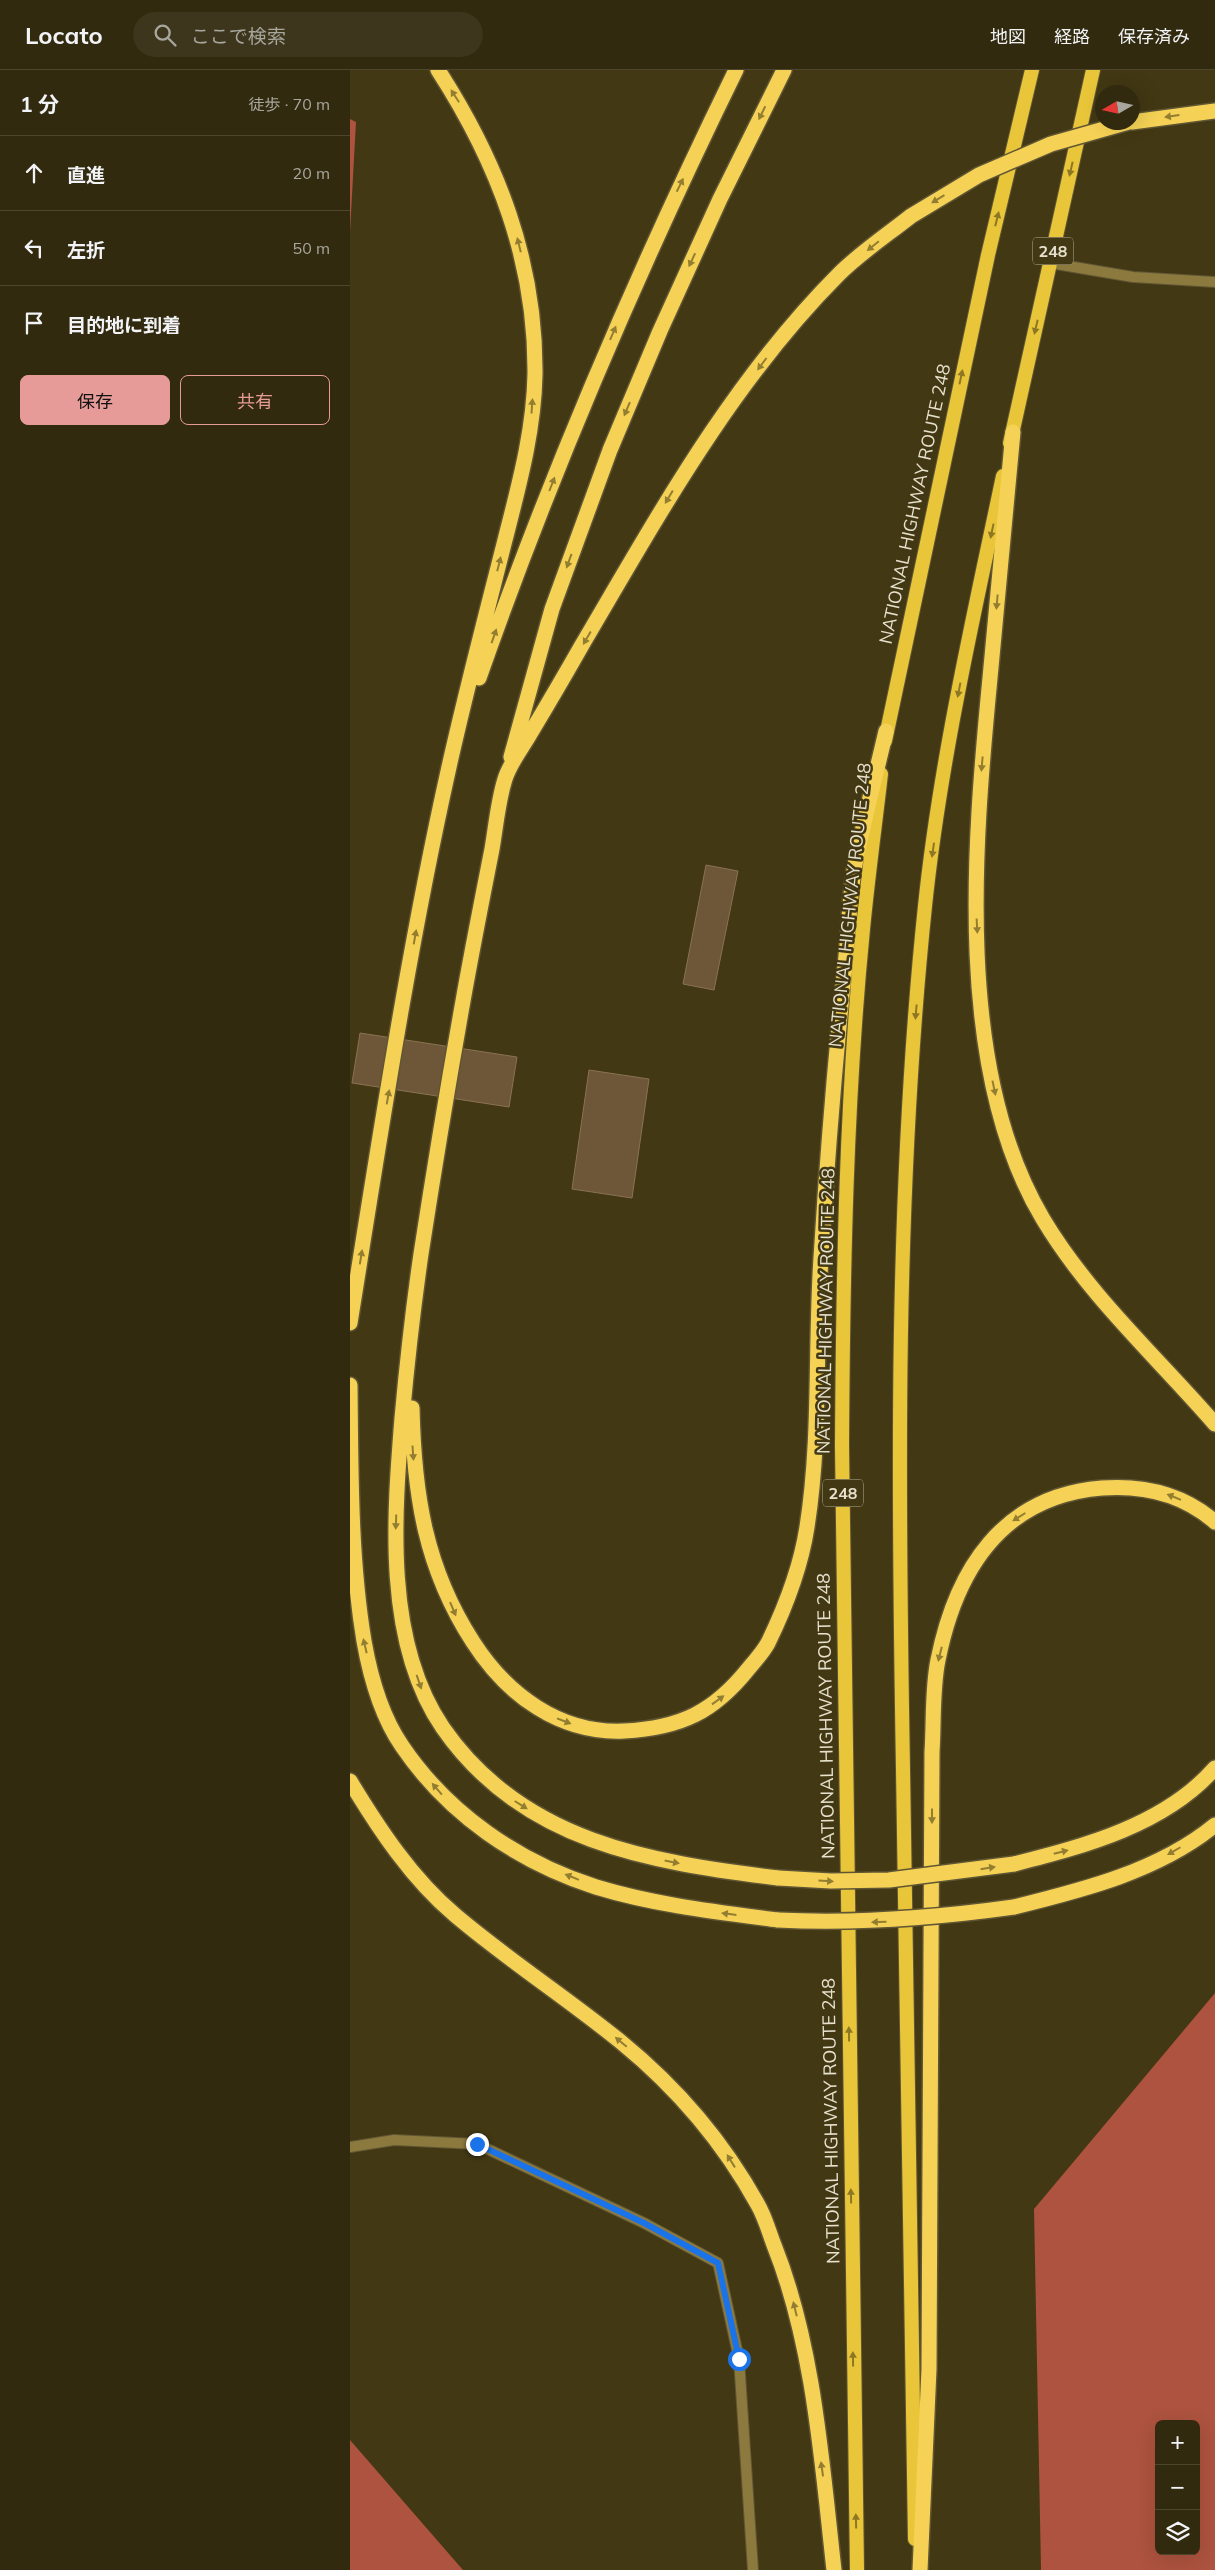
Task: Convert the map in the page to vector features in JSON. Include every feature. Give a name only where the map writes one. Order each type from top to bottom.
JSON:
[{"type":"highway","points":[[350,1323],[410,962],[449,765],[530,438],[535,374],[531,307],[519,244],[498,178],[467,115],[438,70]]},
{"type":"highway","points":[[449,765],[508,596],[571,435],[649,252],[736,70]]},
{"type":"highway","points":[[784,70],[716,208],[660,331],[610,450],[552,609],[506,776],[450,1072],[410,1334],[395,1528],[399,1593],[407,1643],[420,1688],[443,1728],[472,1764],[508,1797],[548,1822],[594,1843],[708,1869],[778,1878],[831,1881],[889,1880],[1014,1864],[1076,1848],[1125,1830],[1174,1803],[1215,1768]]},
{"type":"highway","name":"NATIONAL HIGHWAY ROUTE 248","points":[[857,2570],[842,1446],[843,1281],[850,1106],[863,929],[886,731],[986,265],[1032,70]]},
{"type":"highway","name":"248","points":[[916,2570],[900,1615],[899,1409],[904,1215],[911,1064],[926,901],[950,734],[1013,432],[1093,70]]},
{"type":"highway","points":[[1140,121],[1214,111]]},
{"type":"highway","points":[[506,776],[670,495],[727,411],[784,335],[841,272],[911,216],[979,175],[1051,144],[1100,130]]},
{"type":"highway","points":[[1013,432],[977,826],[976,912],[982,1004],[989,1064],[1000,1116],[1017,1167],[1042,1219],[1074,1266],[1118,1318],[1215,1424]]},
{"type":"highway","points":[[410,1334],[412,1451],[419,1513],[435,1567],[457,1619],[487,1665],[524,1701],[565,1723],[607,1732],[655,1730],[687,1719],[695,1716],[732,1689],[766,1648],[788,1596],[807,1530],[815,1450],[819,1284],[830,1103],[855,862],[886,731]]},
{"type":"highway","points":[[350,1384],[355,1572],[364,1641],[379,1699],[401,1745],[440,1792],[482,1830],[526,1858],[596,1886],[681,1908],[778,1920],[834,1923],[887,1921],[952,1916],[1014,1907],[1069,1894],[1163,1858],[1215,1825]]},
{"type":"highway","points":[[920,2570],[929,2369],[932,1752],[937,1662],[952,1603],[974,1560],[1006,1526],[1038,1505],[1085,1490],[1128,1486],[1172,1495],[1204,1512],[1215,1522]]},
{"type":"highway","points":[[350,1781],[377,1825],[401,1856],[453,1914],[623,2043],[682,2098],[724,2151],[754,2199],[786,2276],[805,2350],[834,2570]]},
{"type":"street","points":[[1050,263],[1133,277],[1215,282]]},
{"type":"street","points":[[350,2147],[394,2140],[477,2144],[644,2223],[718,2263],[739,2359],[753,2570]]},
{"type":"shaded area","points":[[350,119],[356,122],[350,232]]},
{"type":"shaded area","points":[[1215,1993],[1215,2570],[1041,2570],[1034,2209]]},
{"type":"shaded area","points":[[350,2440],[463,2570],[350,2570]]},
{"type":"building","points":[[706,865],[738,871],[714,990],[683,984]]},
{"type":"building","points":[[360,1033],[517,1057],[509,1107],[352,1083]]},
{"type":"building","points":[[589,1070],[649,1079],[632,1198],[572,1189]]},
{"type":"route","points":[[477,2144],[644,2223],[718,2263],[739,2359]]}]
